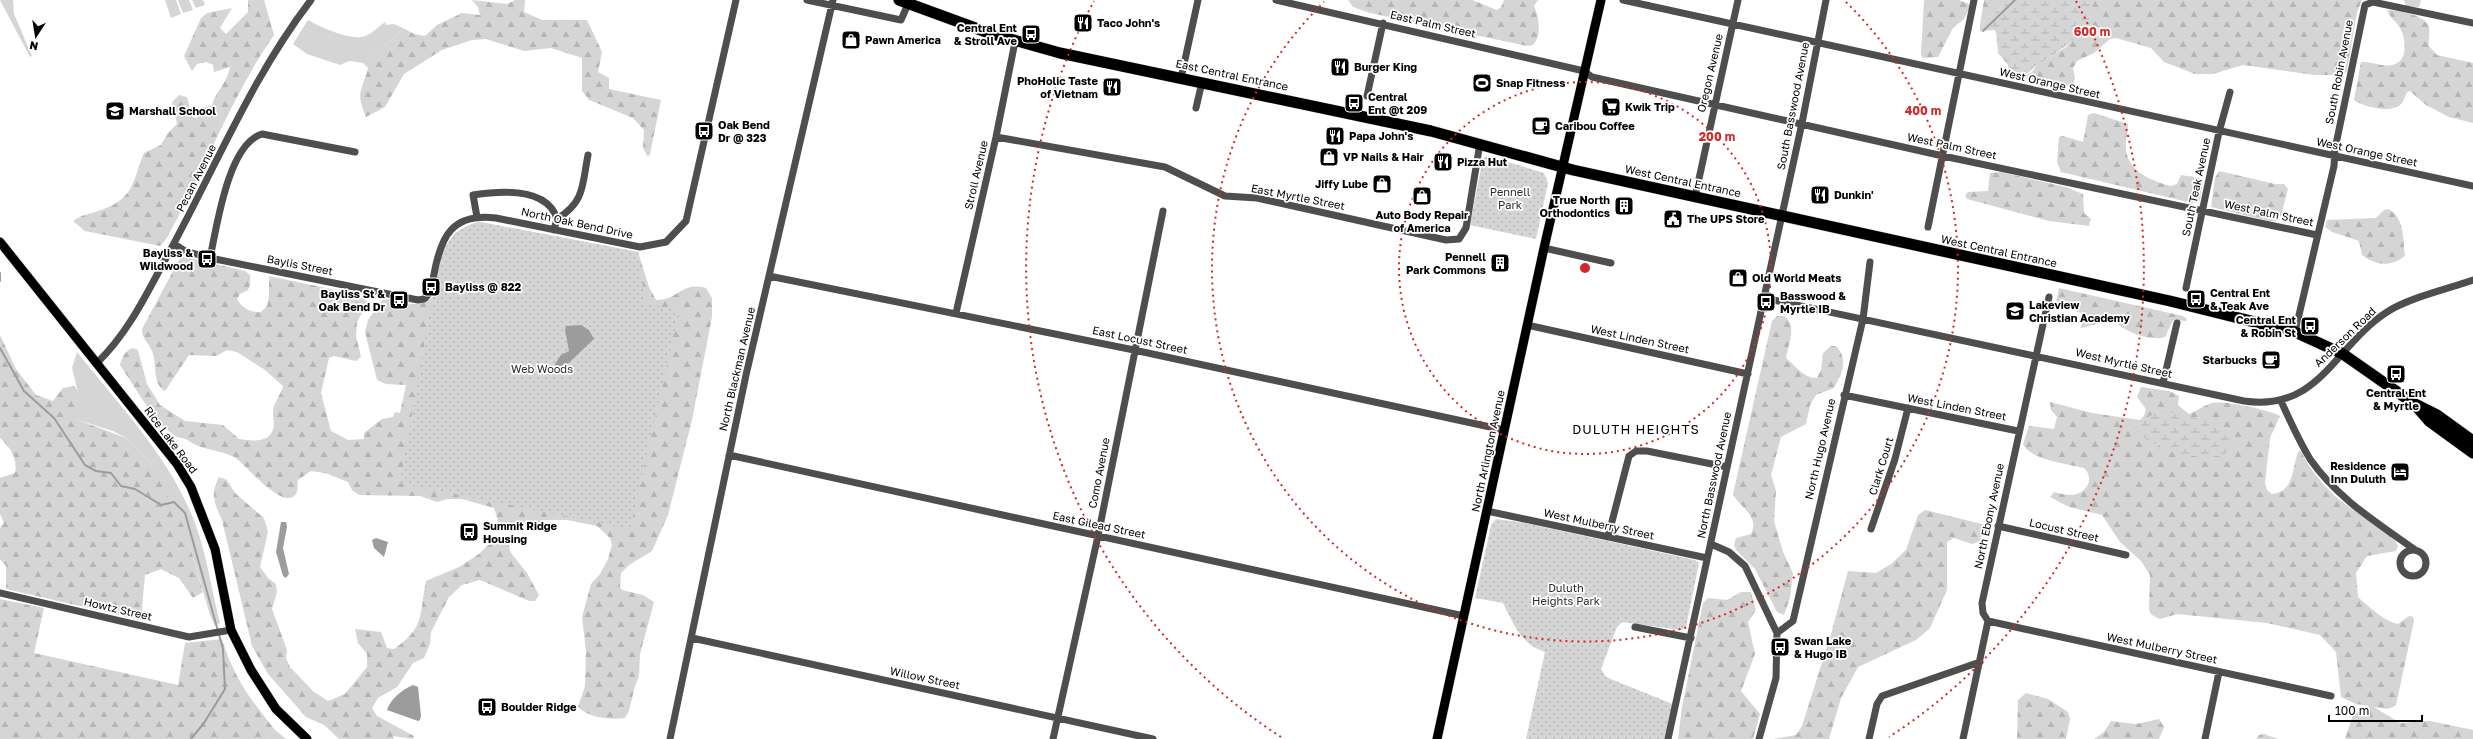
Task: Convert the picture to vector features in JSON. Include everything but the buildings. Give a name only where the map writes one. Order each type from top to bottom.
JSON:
[{"type":"highway","name":"East Central Entrance","points":[[903,2],[1015,42],[1431,131],[1480,143],[1562,168]]},
{"type":"highway","name":"West Central Entrance","points":[[1562,168],[2170,301],[2296,332],[2343,354],[2413,403],[2433,413],[2472,450]]},
{"type":"main road","name":"North Arlington Avenue","points":[[1437,739],[1527,325],[1600,0]]},
{"type":"main road","name":"Rice Lake Road","points":[[0,242],[177,464],[191,487],[215,549],[231,630],[250,670],[276,709],[307,739]]},
{"type":"street","name":"Pecan Avenue","points":[[97,363],[113,347],[127,329],[174,244],[263,72],[276,49],[311,0]]},
{"type":"street","name":"North Oak Bend Drive","points":[[424,299],[430,291],[439,249],[445,238],[458,224],[477,217],[496,218],[640,247],[666,242],[686,221],[736,0]]},
{"type":"street","points":[[807,0],[832,2],[901,20],[903,2]]},
{"type":"street","points":[[1181,78],[1198,0]]},
{"type":"street","name":"East Palm Street","points":[[1276,0],[1383,23],[1584,71]]},
{"type":"street","name":"West Orange Street","points":[[1623,0],[2219,132],[2473,186]]},
{"type":"street","name":"Oregon Avenue","points":[[1694,197],[1738,0]]},
{"type":"street","name":"South Basswood Avenue","points":[[1782,216],[1826,0]]},
{"type":"street","points":[[1928,227],[1974,0]]},
{"type":"street","name":"North Blackman Avenue","points":[[670,739],[729,455],[832,2]]},
{"type":"street","name":"South Robin Avenue","points":[[2296,332],[2335,157],[2365,5],[2373,2],[2473,23]]},
{"type":"street","points":[[1367,96],[1383,23]]},
{"type":"street","name":"Stroll Avenue","points":[[956,312],[996,137],[1015,42]]},
{"type":"street","name":"West Palm Street","points":[[1584,71],[1592,77],[1715,103],[1943,156],[2317,235]]},
{"type":"street","points":[[1196,108],[1202,82]]},
{"type":"street","name":"South Teak Avenue","points":[[2186,288],[2219,132],[2230,92]]},
{"type":"street","points":[[210,258],[227,182],[241,153],[252,137],[262,134],[355,152]]},
{"type":"street","name":"East Myrtle Street","points":[[996,137],[1165,167],[1225,196],[1257,198],[1446,240],[1459,239],[1466,228],[1480,143]]},
{"type":"street","points":[[554,230],[557,219],[570,211],[579,199],[588,155]]},
{"type":"street","points":[[477,217],[473,195],[509,192],[525,194],[551,208],[557,219]]},
{"type":"street","name":"Como Avenue","points":[[1052,739],[1098,536],[1163,211]]},
{"type":"street","name":"North Basswood Avenue","points":[[1668,739],[1691,638],[1726,467],[1748,374],[1782,216]]},
{"type":"street","name":"Baylis Street","points":[[174,244],[185,251],[210,258],[418,300],[424,299]]},
{"type":"street","points":[[1544,248],[1611,263]]},
{"type":"street","name":"North Hugo Avenue","points":[[1777,633],[1793,621],[1844,395],[1863,319],[1870,262]]},
{"type":"street","name":"East Locust Street","points":[[769,276],[956,312],[1504,430]]},
{"type":"street","name":"Anderson Road","points":[[2281,402],[2303,391],[2388,311],[2473,280]]},
{"type":"street","name":"North Ebony Avenue","points":[[1963,739],[1988,621],[1982,606],[2018,431],[2049,297]]},
{"type":"street","name":"West Myrtle Street","points":[[1764,298],[2246,401],[2281,402]]},
{"type":"street","points":[[2163,383],[2177,324]]},
{"type":"street","name":"West Linden Street","points":[[1527,325],[1748,374]]},
{"type":"street","name":"West Linden Street","points":[[1844,395],[2018,431]]},
{"type":"street","points":[[2281,402],[2310,459],[2332,486],[2350,503],[2414,549]]},
{"type":"street","name":"Clark Court","points":[[1871,529],[1895,459],[1908,408]]},
{"type":"street","points":[[1608,537],[1629,456],[1636,451],[1647,451],[1726,467]]},
{"type":"street","name":"East Gilead Street","points":[[729,455],[1464,616]]},
{"type":"street","name":"West Mulberry Street","points":[[1487,511],[1707,558]]},
{"type":"street","name":"Locust Street","points":[[1998,526],[2126,555]]},
{"type":"street","points":[[1711,544],[1729,552],[1745,566],[1777,633],[1776,678],[1759,739]]},
{"type":"street","name":"Howtz Street","points":[[0,593],[189,637],[231,630]]},
{"type":"street","name":"West Mulberry Street","points":[[1988,621],[2331,696]]},
{"type":"street","points":[[1635,627],[1691,638]]},
{"type":"street","name":"Willow Street","points":[[692,638],[1153,739]]},
{"type":"street","points":[[1869,739],[1877,704],[1882,696],[1980,662]]},
{"type":"street","points":[[2205,739],[2220,672]]},
{"type":"green space","points":[[0,0],[13,0],[14,14],[32,56],[30,57]]},
{"type":"green space","points":[[165,0],[176,0],[181,14],[171,18]]},
{"type":"green space","points":[[178,0],[189,0],[193,10],[183,13]]},
{"type":"green space","points":[[192,0],[203,0],[205,5],[196,8]]},
{"type":"green space","points":[[248,0],[264,0],[274,35],[244,84],[180,214],[166,239],[160,246],[85,231],[73,221],[83,215],[112,205],[126,194],[131,188],[144,153],[161,145],[167,134],[177,124],[172,102],[179,95],[187,97],[192,117],[197,118],[202,108],[212,105],[216,95],[227,78],[230,67],[214,72],[213,65],[206,62],[197,64],[192,71],[184,56],[201,18],[207,13],[232,8],[220,28],[226,34],[248,12]]},
{"type":"green space","points":[[472,0],[507,4],[515,0],[525,0],[524,12],[542,20],[587,20],[602,52],[598,72],[609,78],[609,89],[661,100],[650,154],[648,157],[643,148],[644,130],[633,118],[589,100],[582,91],[582,58],[551,48],[524,51],[486,39],[472,40],[442,50],[404,74],[385,107],[366,117],[360,96],[368,68],[363,63],[405,29],[414,34],[425,36],[437,25],[462,13],[480,15],[478,7]]},
{"type":"green space","points":[[1348,0],[1472,0],[1497,10],[1501,7],[1504,0],[1538,0],[1534,6],[1537,15],[1539,32],[1533,45],[1527,46],[1370,13],[1353,7]]},
{"type":"green space","points":[[1924,0],[1959,0],[1969,4],[1970,7],[1964,19],[1953,28],[1938,57],[1923,58],[1921,55]]},
{"type":"green space","points":[[1984,0],[2010,0],[1980,25]]},
{"type":"green space","points":[[2010,0],[2094,0],[2090,19],[2081,32],[2068,44],[2022,77],[2009,74],[2008,65],[1998,53],[1996,32],[1994,30],[1980,31],[1980,25]]},
{"type":"green space","points":[[2094,0],[2362,0],[2357,12],[2347,70],[2344,75],[2314,75],[2243,65],[2213,74],[2195,74],[2164,62],[2151,48],[2116,38],[2110,39],[2094,53],[2077,61],[2073,68],[2075,78],[2073,85],[2057,86],[2022,77],[2032,72],[2037,65],[2066,47],[2090,19]]},
{"type":"green space","points":[[2404,0],[2421,0],[2419,7],[2406,6]]},
{"type":"green space","points":[[2387,10],[2411,14],[2423,19],[2429,27],[2429,46],[2437,55],[2473,63],[2473,123],[2449,117],[2426,105],[2410,91],[2407,92],[2401,104],[2391,109],[2370,107],[2354,100],[2361,62],[2392,65],[2397,63],[2404,55],[2405,43],[2402,32]]},
{"type":"green space","points":[[308,20],[334,32],[355,37],[368,35],[385,22],[386,25],[394,24],[405,29],[363,63],[349,61],[340,65],[307,54],[293,44]]},
{"type":"green space","points":[[2094,113],[2128,124],[2126,149],[2128,157],[2131,164],[2142,174],[2171,186],[2177,184],[2181,175],[2200,178],[2203,182],[2200,200],[2192,203],[2061,172],[2057,162],[2059,137],[2063,136],[2083,142],[2088,115]]},
{"type":"green space","name":"Pennell Park","points":[[1489,156],[1544,173],[1548,183],[1536,239],[1470,225],[1483,158]]},
{"type":"green space","points":[[2219,171],[2275,184],[2284,184],[2288,189],[2281,215],[2276,221],[2269,221],[2211,207],[2215,178]]},
{"type":"green space","points":[[2001,172],[2066,187],[2083,194],[2084,213],[2091,219],[2089,226],[2049,221],[1967,199],[1965,195],[1968,192],[1988,191],[1990,173]]},
{"type":"green space","points":[[2388,209],[2398,218],[2403,237],[2405,256],[2394,262],[2384,264],[2367,259],[2362,255],[2359,241],[2332,232],[2325,227],[2327,220],[2376,218],[2384,210]]},
{"type":"green space","points":[[480,222],[638,252],[649,287],[656,300],[669,298],[691,287],[706,288],[712,298],[712,317],[692,420],[668,515],[652,551],[629,565],[621,573],[620,587],[622,590],[643,595],[654,602],[640,654],[639,676],[629,711],[625,718],[613,719],[594,716],[578,707],[585,686],[586,651],[582,617],[591,584],[600,574],[608,559],[612,545],[610,538],[597,526],[567,520],[545,520],[526,530],[499,524],[494,508],[462,499],[448,499],[437,502],[420,496],[359,495],[352,490],[348,482],[325,473],[311,471],[298,480],[297,492],[292,498],[284,497],[275,493],[265,485],[234,457],[225,453],[201,447],[175,436],[158,420],[144,402],[120,365],[126,352],[133,348],[138,350],[147,384],[160,405],[185,421],[223,425],[239,439],[261,440],[270,435],[272,431],[274,425],[273,408],[283,386],[265,370],[237,352],[227,350],[216,356],[189,355],[165,391],[158,383],[156,378],[154,356],[144,338],[142,329],[179,260],[183,257],[190,258],[245,271],[250,275],[250,285],[248,290],[240,294],[237,299],[244,307],[254,312],[261,312],[267,306],[269,296],[269,276],[359,295],[368,302],[357,322],[356,336],[361,357],[356,361],[334,356],[329,358],[321,393],[331,431],[348,440],[364,439],[364,433],[382,419],[393,417],[395,412],[400,413],[406,385],[386,384],[377,380],[365,332],[368,320],[384,298],[403,303],[416,304],[428,301],[433,297],[440,261],[449,241],[467,226]]},
{"type":"green space","name":"Web Woods","points":[[480,222],[638,252],[645,303],[679,311],[630,529],[400,483],[431,306],[443,250],[455,233],[471,224]]},
{"type":"green space","points":[[2059,288],[2183,316],[2187,319],[2186,321],[2173,320],[2165,337],[2161,338],[2150,338],[2134,333],[2106,318],[2097,324],[2081,328],[2083,317],[2081,313],[2066,308],[2056,302]]},
{"type":"green space","points":[[1777,316],[1784,316],[1790,325],[1791,336],[1786,358],[1804,374],[1817,378],[1821,370],[1823,353],[1831,346],[1836,346],[1840,351],[1843,361],[1842,372],[1834,388],[1816,395],[1810,405],[1806,424],[1781,437],[1771,475],[1776,491],[1774,521],[1783,552],[1793,573],[1790,598],[1784,615],[1777,612],[1755,569],[1736,550],[1734,545],[1736,538],[1751,534],[1753,528],[1751,517],[1733,494],[1772,321]]},
{"type":"green space","points":[[0,335],[16,369],[36,395],[53,401],[63,388],[75,386],[78,392],[78,420],[126,438],[149,461],[185,529],[203,592],[193,598],[179,578],[161,569],[145,575],[141,620],[6,589],[6,566],[0,559],[0,528],[4,523],[0,514],[0,478],[15,473],[16,468],[12,454],[7,445],[0,438]]},
{"type":"green space","points":[[77,352],[160,457],[186,502],[200,538],[206,562],[220,623],[215,626],[210,615],[190,546],[149,461],[126,438],[113,431],[78,420],[78,392],[72,368]]},
{"type":"green space","points":[[2141,387],[2169,391],[2179,396],[2178,405],[2189,414],[2209,404],[2218,402],[2247,406],[2280,416],[2270,438],[2265,483],[2267,490],[2272,494],[2284,489],[2291,479],[2298,452],[2301,451],[2313,472],[2330,491],[2341,501],[2389,534],[2398,546],[2396,551],[2367,556],[2356,573],[2358,597],[2372,609],[2387,620],[2398,624],[2409,616],[2413,617],[2414,621],[2396,705],[2388,709],[2374,707],[2400,723],[2430,721],[2473,730],[2473,739],[2345,739],[2353,715],[2369,706],[2356,704],[2341,697],[2336,652],[2320,635],[2267,623],[2177,614],[2160,619],[2152,615],[2149,610],[2150,575],[2141,561],[2120,542],[2102,515],[2069,507],[2050,497],[2054,492],[2070,495],[2084,490],[2089,482],[2089,477],[2084,468],[2041,458],[2033,454],[2023,444],[2029,426],[2054,429],[2057,417],[2051,410],[2050,402],[2092,413],[2140,420],[2144,416],[2146,409],[2137,397]]},
{"type":"green space","points":[[2160,411],[2192,417],[2215,426],[2224,432],[2230,439],[2231,448],[2223,454],[2210,457],[2195,456],[2161,447],[2147,440],[2138,432],[2134,424]]},
{"type":"green space","points":[[219,477],[227,480],[235,493],[264,518],[268,532],[260,567],[268,578],[276,584],[277,592],[272,609],[287,650],[286,658],[290,667],[314,692],[328,701],[345,694],[367,667],[367,654],[358,643],[355,629],[381,632],[387,648],[394,649],[412,634],[416,627],[421,611],[426,581],[459,567],[479,554],[491,542],[507,539],[511,553],[527,573],[539,595],[535,601],[529,601],[480,580],[462,585],[449,597],[431,632],[430,644],[424,658],[413,663],[397,687],[378,698],[372,708],[377,716],[414,736],[413,739],[393,736],[394,739],[339,739],[324,725],[306,717],[268,674],[252,646],[222,520],[214,498],[216,483]]},
{"type":"green space","points":[[1925,510],[1982,524],[1985,528],[1979,542],[1972,544],[1954,538],[1947,542],[1947,590],[1930,628],[1916,640],[1858,667],[1841,698],[1829,739],[1773,739],[1796,735],[1802,726],[1831,634],[1848,571],[1876,573],[1891,564],[1906,550],[1918,515]]},
{"type":"green space","name":"Duluth Heights Park","points":[[1496,519],[1525,523],[1695,560],[1699,563],[1686,627],[1681,630],[1622,622],[1617,627],[1601,669],[1606,677],[1675,705],[1668,739],[1526,739],[1545,652],[1524,639],[1519,633],[1503,603],[1475,598],[1491,525]]},
{"type":"green space","points":[[1741,592],[1751,592],[1756,610],[1748,622],[1755,654],[1741,691],[1760,714],[1753,739],[1678,739],[1682,707],[1703,603],[1708,598],[1727,600]]},
{"type":"green space","points":[[0,599],[44,608],[34,653],[178,685],[185,643],[222,639],[232,666],[244,688],[275,730],[267,739],[0,739]]},
{"type":"green space","points":[[2026,693],[2048,699],[2068,712],[2070,719],[2066,739],[2017,739],[2018,700]]},
{"type":"green space","points":[[2159,719],[2164,727],[2159,739],[2094,739],[2104,732],[2111,721],[2136,724]]},
{"type":"green space","points":[[275,730],[286,739],[267,739]]},
{"type":"green space","points":[[2264,734],[2278,739],[2256,739],[2259,735]]},
{"type":"shaded area","points":[[581,325],[589,330],[594,339],[560,371],[557,369],[555,364],[561,355],[569,351],[565,330],[566,326]]},
{"type":"shaded area","points":[[281,522],[286,522],[287,527],[283,548],[289,574],[286,578],[283,576],[276,552]]},
{"type":"shaded area","points":[[376,538],[388,542],[384,557],[374,548],[372,540]]},
{"type":"shaded area","points":[[413,685],[418,687],[421,716],[420,720],[418,721],[387,710],[397,695]]},
{"type":"waterway","points":[[1983,31],[2015,0]]},
{"type":"waterway","points":[[0,273],[0,281]]},
{"type":"waterway","points":[[0,348],[24,391],[54,418],[85,465],[96,471],[111,473],[121,486],[135,489],[161,505],[174,502],[185,513],[223,649],[225,689],[204,723],[191,739]]},
{"type":"place","name":"Taco John's","points":[[1083,23]]},
{"type":"place","name":"Central Ent & Stroll Ave","points":[[1031,34]]},
{"type":"place","name":"Pawn America","points":[[851,40]]},
{"type":"place","name":"Burger King","points":[[1340,67]]},
{"type":"place","name":"Snap Fitness","points":[[1482,83]]},
{"type":"place","name":"PhoHolic Taste of Vietnam","points":[[1112,87]]},
{"type":"place","name":"Central Ent @t 209","points":[[1354,103]]},
{"type":"place","name":"Kwik Trip","points":[[1611,107]]},
{"type":"place","name":"Marshall School","points":[[115,111]]},
{"type":"place","name":"Caribou Coffee","points":[[1541,126]]},
{"type":"place","name":"Oak Bend Dr @ 323","points":[[704,131]]},
{"type":"place","name":"Papa John's","points":[[1335,136]]},
{"type":"place","name":"VP Nails & Hair","points":[[1329,157]]},
{"type":"place","name":"Pizza Hut","points":[[1443,162]]},
{"type":"place","name":"Jiffy Lube","points":[[1382,184]]},
{"type":"place","name":"Dunkin'","points":[[1820,195]]},
{"type":"place","name":"Auto Body Repair of America","points":[[1422,196]]},
{"type":"place","name":"True North Orthodontics","points":[[1624,206]]},
{"type":"place","name":"The UPS Store","points":[[1673,219]]},
{"type":"place","name":"Bayliss & Wildwood","points":[[207,259]]},
{"type":"place","name":"Pennell Park Commons","points":[[1500,263]]},
{"type":"place","name":"Old World Meats","points":[[1738,278]]},
{"type":"place","name":"Bayliss @ 822","points":[[431,287]]},
{"type":"place","name":"Central Ent & Teak Ave","points":[[2196,299]]},
{"type":"place","name":"Bayliss St & Oak Bend Dr","points":[[399,300]]},
{"type":"place","name":"Basswood & Myrtle IB","points":[[1766,302]]},
{"type":"place","name":"Lakeview Christian Academy","points":[[2015,311]]},
{"type":"place","name":"Central Ent & Robin St","points":[[2310,326]]},
{"type":"place","name":"Starbucks","points":[[2271,360]]},
{"type":"place","name":"Central Ent & Myrtle","points":[[2396,374]]},
{"type":"place","name":"Residence Inn Duluth","points":[[2400,472]]},
{"type":"place","name":"Summit Ridge Housing","points":[[469,532]]},
{"type":"place","name":"Swan Lake & Hugo IB","points":[[1780,647]]},
{"type":"place","name":"Boulder Ridge","points":[[487,707]]},
{"type":"district","name":"DULUTH HEIGHTS","points":[[1636,429]]}]
